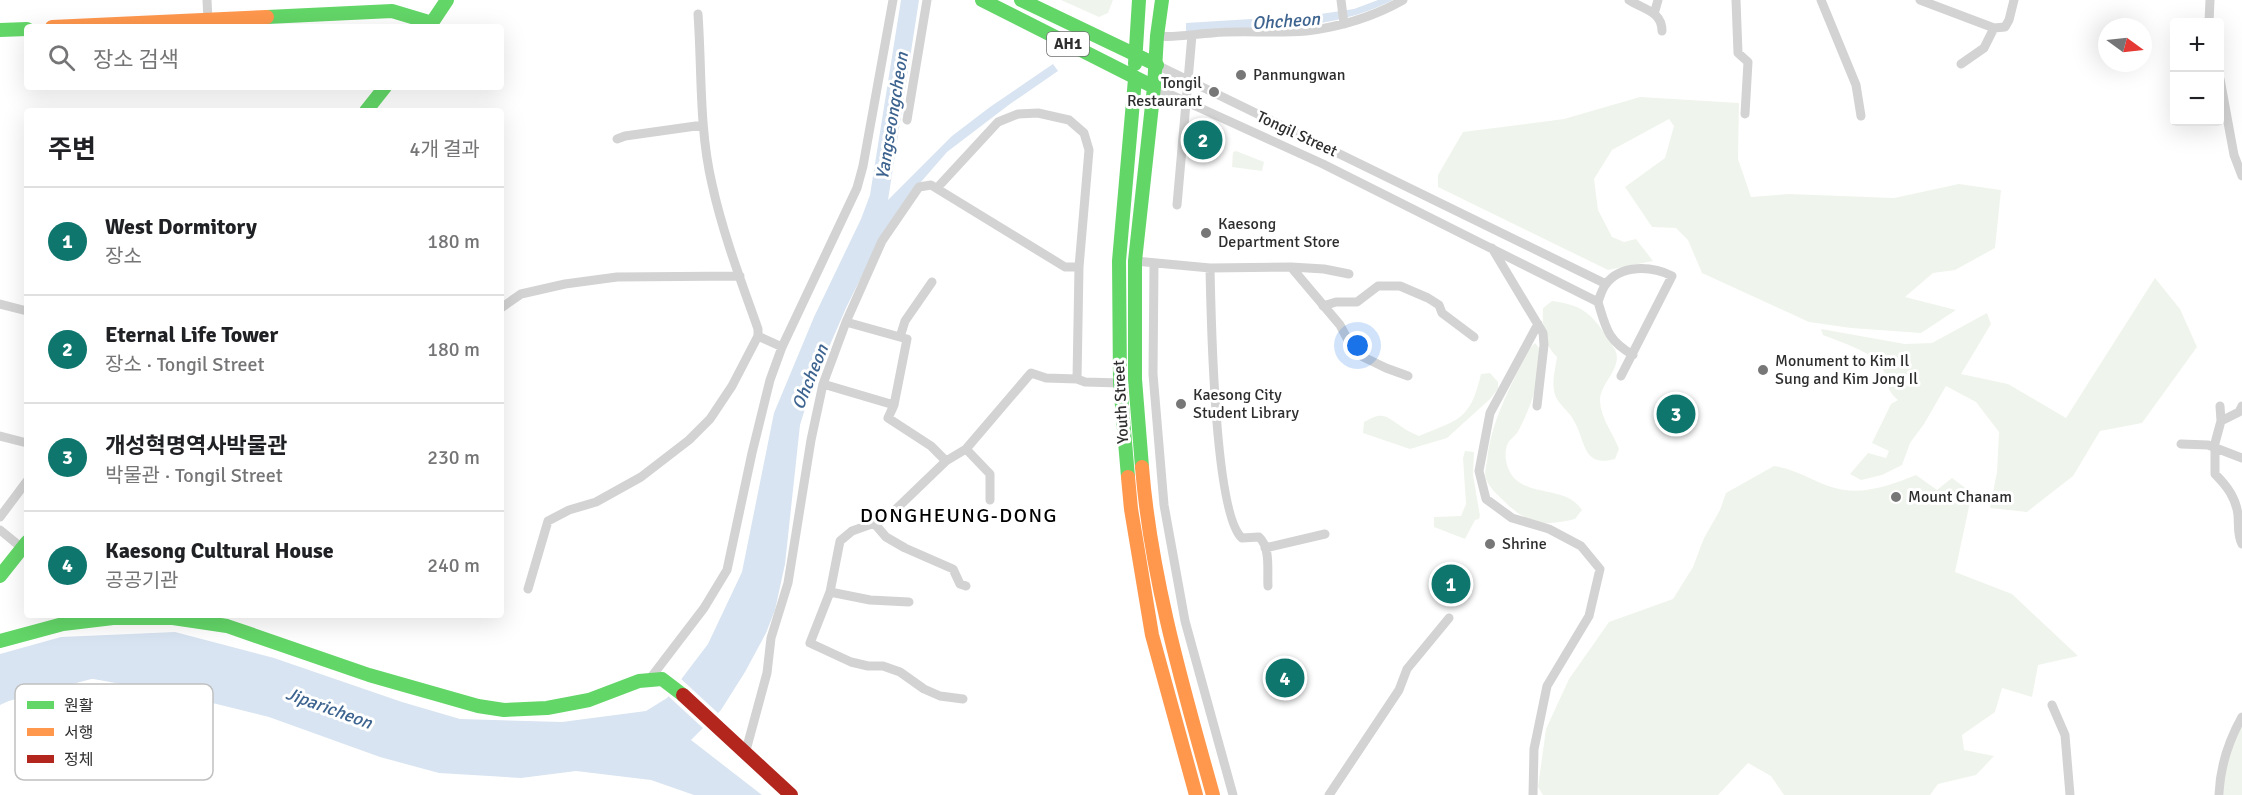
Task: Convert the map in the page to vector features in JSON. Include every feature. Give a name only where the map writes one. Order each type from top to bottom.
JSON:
[{"type":"main road","points":[[432,24],[447,0]]},
{"type":"main road","name":"Tongil Street","points":[[982,0],[1154,87]]},
{"type":"main road","name":"Tongil Street","points":[[1021,0],[1157,65]]},
{"type":"main road","name":"Youth Street","points":[[1139,0],[1135,78],[1119,261],[1120,383],[1131,509],[1152,635],[1196,795]]},
{"type":"main road","name":"Youth Street","points":[[1161,0],[1157,65],[1136,261],[1135,379],[1145,506],[1167,628],[1213,795]]},
{"type":"main road","points":[[119,24],[392,12],[428,24]]},
{"type":"main road","points":[[0,30],[24,28]]},
{"type":"main road","points":[[368,108],[383,90]]},
{"type":"main road","points":[[0,576],[24,546]]},
{"type":"main road","points":[[0,641],[63,624],[113,618],[173,618],[227,626],[369,675],[478,706],[504,710],[547,708],[589,700],[639,681],[662,679],[674,686],[791,795]]},
{"type":"street","points":[[207,0],[208,20]]},
{"type":"street","points":[[649,680],[704,608],[727,570],[770,381],[782,346],[857,188],[893,0]]},
{"type":"street","points":[[907,120],[927,0]]},
{"type":"street","points":[[1157,36],[1305,31],[1374,14],[1403,0]]},
{"type":"street","points":[[1629,0],[1659,16],[1662,31]]},
{"type":"street","points":[[1654,14],[1658,0]]},
{"type":"street","points":[[1736,0],[1738,53],[1749,62],[1745,114]]},
{"type":"street","points":[[1821,0],[1856,85],[1861,116]]},
{"type":"street","points":[[1920,0],[1994,28],[2005,27],[2009,20],[2013,0]]},
{"type":"street","points":[[2209,18],[2210,0]]},
{"type":"street","points":[[1341,4],[1344,22]]},
{"type":"street","points":[[528,589],[548,520],[569,510],[596,502],[641,477],[689,440],[710,419],[727,394],[758,336],[758,329],[723,228],[711,182],[703,124],[698,14]]},
{"type":"street","points":[[1961,64],[1984,48],[1994,28]]},
{"type":"street","points":[[1177,205],[1192,36]]},
{"type":"street","name":"Tongil Street","points":[[1157,65],[1606,284]]},
{"type":"street","name":"Tongil Street","points":[[1154,87],[1323,164],[1598,302]]},
{"type":"street","points":[[2224,100],[2234,154],[2242,176]]},
{"type":"street","points":[[937,188],[998,122],[1018,114],[1038,113],[1069,120],[1084,133],[1089,150],[1079,267],[1077,379]]},
{"type":"street","points":[[617,139],[703,124]]},
{"type":"street","points":[[745,754],[767,673],[771,638],[788,583],[811,440],[823,384],[846,322],[882,241],[919,187],[931,185],[937,188],[1065,267],[1079,267]]},
{"type":"street","points":[[1490,246],[1543,333],[1544,345],[1537,406]]},
{"type":"street","points":[[1136,261],[1210,268],[1324,269],[1349,274]]},
{"type":"street","points":[[1154,264],[1153,374],[1164,505],[1185,621],[1233,795]]},
{"type":"street","points":[[1291,267],[1340,325],[1355,353],[1408,376]]},
{"type":"street","points":[[1210,268],[1216,418],[1229,508],[1242,538],[1259,537],[1262,540],[1265,548],[1268,586]]},
{"type":"street","points":[[1622,376],[1633,355],[1672,276],[1660,271],[1639,268],[1615,277],[1606,284],[1598,302],[1606,331],[1622,348],[1633,355]]},
{"type":"street","points":[[504,306],[520,294],[565,284],[617,277],[740,276]]},
{"type":"street","points":[[900,337],[905,321],[932,282]]},
{"type":"street","points":[[1323,306],[1336,302],[1357,302],[1378,286],[1401,286],[1439,305],[1442,313],[1474,336]]},
{"type":"street","points":[[0,304],[24,310]]},
{"type":"street","points":[[846,322],[907,339],[894,405],[888,418],[931,446],[946,461]]},
{"type":"street","points":[[1533,795],[1534,749],[1547,686],[1589,616],[1600,569],[1581,546],[1549,529],[1512,518],[1486,499],[1479,471],[1490,413],[1538,324]]},
{"type":"street","points":[[758,336],[782,346]]},
{"type":"street","points":[[963,699],[940,696],[924,689],[900,672],[884,666],[868,666],[851,662],[810,643],[830,592],[840,541],[852,531],[892,513],[946,461],[966,449],[1031,373],[1046,378],[1120,383]]},
{"type":"street","points":[[823,384],[894,405]]},
{"type":"street","points":[[2220,406],[2221,421],[2215,443],[2215,474],[2233,495],[2238,515],[2238,537],[2242,544]]},
{"type":"street","points":[[2221,421],[2239,412],[2242,406]]},
{"type":"street","points":[[0,435],[24,442]]},
{"type":"street","points":[[2181,444],[2208,445],[2216,450],[2242,458]]},
{"type":"street","points":[[966,449],[990,474],[990,500]]},
{"type":"street","points":[[0,517],[24,485]]},
{"type":"street","points":[[874,523],[886,537],[952,569],[960,584],[966,586]]},
{"type":"street","points":[[0,530],[24,544]]},
{"type":"street","points":[[1265,548],[1325,534]]},
{"type":"street","points":[[830,592],[870,600],[909,602]]},
{"type":"street","points":[[1329,795],[1399,690],[1407,669],[1449,618]]},
{"type":"street","points":[[2052,705],[2065,735],[2070,795]]},
{"type":"street","points":[[2219,795],[2220,773],[2227,748],[2242,717]]},
{"type":"shaded area","points":[[1061,0],[1113,0],[1108,13],[1099,17]]},
{"type":"shaded area","points":[[1640,97],[1739,103],[1738,159],[1751,197],[1789,194],[1894,198],[1959,184],[2001,190],[1995,248],[1955,270],[1933,273],[1905,297],[1956,310],[1921,333],[1851,328],[1809,322],[1702,273],[1688,240],[1676,228],[1652,227],[1625,187],[1665,158],[1674,126],[1669,119],[1612,150],[1594,179],[1598,210],[1612,237],[1624,242],[1636,239],[1653,261],[1608,270],[1438,187],[1438,175],[1463,132],[1564,119]]},
{"type":"shaded area","points":[[1236,151],[1264,162],[1262,171],[1232,167],[1233,152]]},
{"type":"shaded area","points":[[2155,278],[2180,309],[2197,347],[2142,423],[2100,431],[2073,476],[2027,512],[1990,508],[1997,472],[1999,432],[1976,402],[1946,386],[1910,443],[1902,465],[1882,475],[1861,480],[1850,474],[1868,453],[1886,458],[1889,451],[1872,443],[1891,404],[1898,400],[1891,392],[1878,362],[1856,348],[1823,335],[1821,329],[1905,344],[1932,343],[1987,313],[1991,324],[1961,374],[2008,384],[2066,418]]},
{"type":"shaded area","points":[[1552,301],[1571,305],[1585,312],[1601,329],[1616,352],[1616,364],[1600,401],[1605,420],[1619,449],[1615,459],[1596,460],[1591,456],[1573,418],[1561,405],[1554,392],[1553,380],[1557,357],[1549,347],[1543,321],[1543,308]]},
{"type":"shaded area","points":[[1535,343],[1540,349],[1536,385],[1522,424],[1506,447],[1507,466],[1514,478],[1522,484],[1558,494],[1575,503],[1582,510],[1575,519],[1555,523],[1538,522],[1523,517],[1493,490],[1485,475],[1489,446],[1497,417],[1529,349]]},
{"type":"shaded area","points":[[1490,373],[1498,382],[1498,389],[1447,438],[1410,449],[1363,433],[1364,422],[1380,416],[1388,418],[1419,436],[1444,426],[1467,410],[1481,374]]},
{"type":"shaded area","points":[[1465,451],[1474,452],[1473,475],[1480,516],[1475,520],[1465,539],[1434,527],[1434,517],[1461,516],[1466,504],[1463,458]]},
{"type":"shaded area","points":[[1774,466],[1835,488],[1856,491],[1876,488],[1916,475],[1937,490],[1952,478],[1972,493],[1955,572],[2012,594],[2078,656],[2038,665],[2032,697],[2002,688],[1995,712],[1962,735],[1964,750],[1994,756],[1976,775],[1938,784],[1930,795],[1784,795],[1771,776],[1748,763],[1718,795],[1543,795],[1538,787],[1546,729],[1569,679],[1609,622],[1673,599],[1693,567],[1726,493]]},
{"type":"shaded area","points":[[2242,727],[2242,795],[2224,795],[2227,760],[2233,742]]},
{"type":"water","points":[[901,0],[919,0],[888,200],[952,136],[990,107],[1053,64],[1058,71],[947,152],[914,190],[882,235],[846,308],[812,386],[800,425],[785,564],[775,610],[766,633],[745,672],[721,710],[691,740],[762,795],[694,795],[651,780],[576,771],[521,778],[439,773],[380,757],[269,717],[213,703],[213,684],[121,684],[66,674],[45,684],[15,684],[15,698],[0,705],[0,654],[61,637],[175,632],[274,658],[402,702],[460,719],[562,722],[646,711],[667,698],[708,644],[742,572],[774,413],[814,317],[861,219],[870,195]]},
{"type":"water","name":"Ohcheon","points":[[1378,0],[1393,0],[1369,11],[1318,24],[1186,33],[1186,23],[1314,15],[1354,9]]},
{"type":"pier","points":[[680,678],[718,713],[704,729],[666,694]]},
{"type":"waterway","name":"Jiparicheon","points":[[41,684],[94,670]]},
{"type":"waterway","name":"Jiparicheon","points":[[0,695],[15,691]]},
{"type":"traffic: fast","points":[[431,24],[447,0]]},
{"type":"traffic: fast","points":[[982,0],[1154,87],[1162,0]]},
{"type":"traffic: fast","points":[[1021,0],[1157,65]]},
{"type":"traffic: fast","points":[[1135,64],[1139,0]]},
{"type":"traffic: fast","points":[[267,17],[392,11],[432,23]]},
{"type":"traffic: fast","points":[[0,30],[24,29]]},
{"type":"traffic: fast","points":[[1128,477],[1120,383],[1119,261],[1135,79]]},
{"type":"traffic: fast","points":[[1142,467],[1135,379],[1135,261],[1154,87]]},
{"type":"traffic: fast","points":[[368,108],[383,90]]},
{"type":"traffic: fast","points":[[0,576],[24,546]]},
{"type":"traffic: fast","points":[[0,641],[63,624],[113,618],[173,618],[227,626],[369,675],[478,706],[504,710],[547,708],[589,700],[639,681],[662,679],[683,695]]},
{"type":"traffic: slow","points":[[116,24],[267,17]]},
{"type":"traffic: slow","points":[[1142,467],[1146,509],[1161,592],[1213,795]]},
{"type":"traffic: slow","points":[[1128,477],[1131,509],[1152,635],[1196,795]]},
{"type":"traffic: jam","points":[[683,695],[791,795]]},
{"type":"place","name":"Panmungwan","points":[[1241,75]]},
{"type":"place","name":"Tongil Restaurant","points":[[1214,92]]},
{"type":"place","name":"Eternal Life Tower","points":[[1203,140]]},
{"type":"place","name":"Kaesong Department Store","points":[[1206,233]]},
{"type":"place","name":"Monument to Kim Il Sung and Kim Jong Il","points":[[1763,370]]},
{"type":"place","name":"Kaesong City Student Library","points":[[1181,404]]},
{"type":"place","name":"개성혁명역사박물관","points":[[1676,414]]},
{"type":"place","name":"Mount Chanam","points":[[1896,497]]},
{"type":"place","name":"Shrine","points":[[1490,544]]},
{"type":"place","name":"West Dormitory","points":[[1451,584]]},
{"type":"place","name":"Kaesong Cultural House","points":[[1285,678]]},
{"type":"district","name":"DONGHEUNG-DONG","points":[[959,515]]},
{"type":"water label","name":"Yangseongcheon","points":[[892,116]]}]
